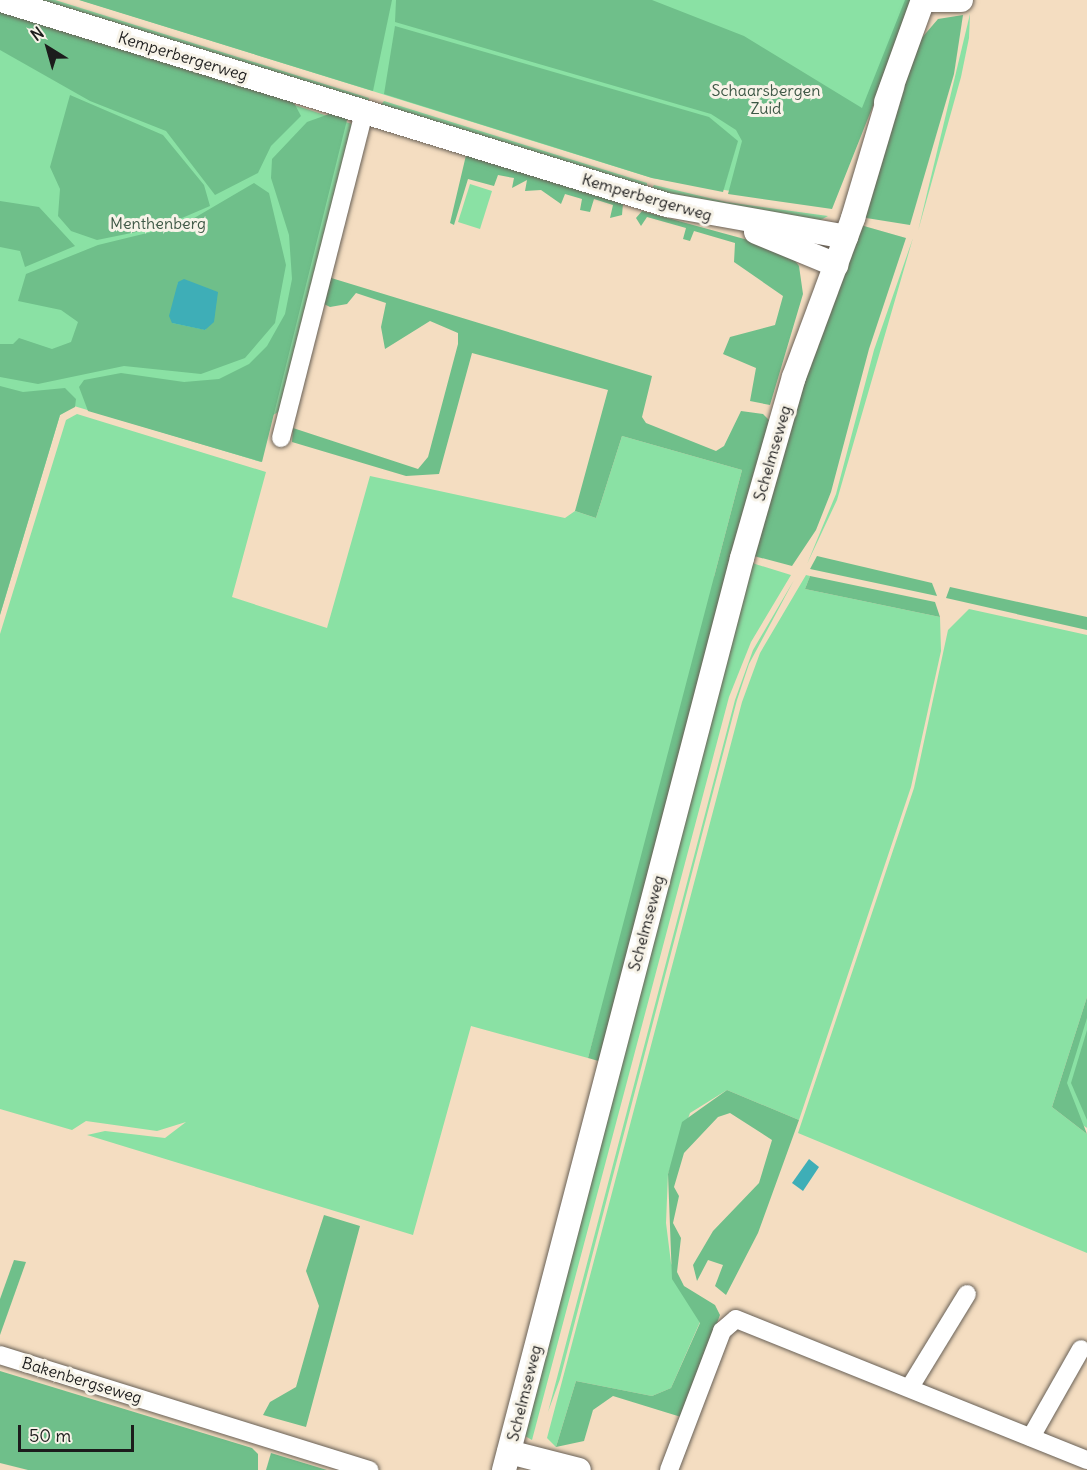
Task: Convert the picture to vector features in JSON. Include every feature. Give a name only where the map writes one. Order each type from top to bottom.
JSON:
[{"type":"main road","name":"Kemperbergerweg","points":[[1,0],[364,112],[724,219],[828,263]]},
{"type":"main road","points":[[923,0],[961,0]]},
{"type":"main road","name":"Schelmseweg","points":[[507,1461],[794,377],[828,263],[923,0]]},
{"type":"main road","name":"Kemperbergerweg","points":[[724,219],[838,235]]},
{"type":"main road","points":[[507,1461],[567,1469]]},
{"type":"street","points":[[281,438],[364,112]]},
{"type":"street","points":[[910,1387],[967,1294]]},
{"type":"street","points":[[669,1470],[722,1331],[731,1321],[743,1320],[1087,1460]]},
{"type":"street","points":[[1031,1437],[1081,1349]]},
{"type":"street","name":"Bakenbergseweg","points":[[0,1355],[370,1470]]},
{"type":"green space","points":[[26,0],[55,0],[369,98],[368,101]]},
{"type":"green space","points":[[79,0],[392,0],[373,91]]},
{"type":"green space","name":"Schaarsbergen Zuid","points":[[80,0],[914,0],[821,206],[652,178]]},
{"type":"green space","points":[[396,0],[652,0],[744,36],[862,108],[905,0],[915,0],[832,209],[728,194],[742,141],[736,130],[711,114],[395,22]]},
{"type":"green space","name":"Menthenberg","points":[[0,7],[352,124],[282,410],[273,415],[261,462],[74,406],[60,415],[0,615]]},
{"type":"green space","points":[[0,7],[292,99],[301,116],[271,146],[258,173],[215,195],[166,131],[90,101],[0,50]]},
{"type":"green space","points":[[970,14],[969,38],[961,77],[918,231]]},
{"type":"green space","points":[[963,15],[954,74],[910,225],[860,217],[920,40],[938,19]]},
{"type":"green space","points":[[395,26],[709,117],[738,141],[723,192],[652,178],[384,94]]},
{"type":"green space","points":[[70,95],[163,135],[204,185],[210,206],[161,227],[97,240],[71,231],[58,216],[60,189],[50,167]]},
{"type":"green space","points":[[384,101],[647,183],[647,189],[380,106]]},
{"type":"green space","points":[[332,113],[348,116],[262,462],[88,411],[79,387],[84,380],[121,373],[184,382],[219,379],[249,364],[267,346],[285,314],[292,279],[289,235],[271,178],[272,159],[307,122]]},
{"type":"green space","points":[[467,151],[623,204],[622,215],[610,218],[613,205],[594,199],[590,212],[580,210],[582,199],[565,194],[561,204],[541,190],[525,191],[527,180],[512,188],[514,178],[498,175],[494,186],[468,179],[454,225],[450,223]]},
{"type":"green space","points":[[254,183],[269,193],[286,265],[275,323],[245,358],[201,374],[124,366],[38,384],[0,377],[0,344],[13,344],[19,338],[52,349],[71,342],[78,322],[61,310],[18,301],[26,274],[98,245],[184,224]],"holes":[[[178,282],[206,330],[172,323]]]},
{"type":"green space","points":[[470,184],[492,191],[480,229],[458,222]]},
{"type":"green space","points":[[654,185],[726,202],[828,216],[815,223],[650,191]]},
{"type":"green space","points":[[0,201],[39,207],[75,246],[25,267],[20,251],[0,247]]},
{"type":"green space","points":[[642,211],[748,240],[793,258],[799,266],[803,294],[770,405],[750,401],[756,368],[723,354],[730,337],[775,325],[783,296],[734,262],[735,243],[694,231],[690,241],[683,239],[686,228],[647,217],[641,226],[636,218]]},
{"type":"green space","points":[[857,224],[906,238],[869,349],[831,492],[816,530],[792,566],[754,556],[770,487]]},
{"type":"green space","points":[[913,238],[837,500],[807,564],[836,494],[874,350]]},
{"type":"green space","points":[[328,277],[652,376],[642,417],[646,423],[716,451],[724,446],[741,411],[763,414],[770,421],[602,1062],[588,1058],[742,470],[622,436],[596,518],[575,511],[608,390],[472,353],[439,474],[406,476],[292,442],[293,428],[418,469],[428,457],[458,344],[458,333],[430,321],[385,349],[381,327],[386,303],[356,293],[347,304],[330,307],[324,304]]},
{"type":"green space","points":[[0,386],[23,392],[65,388],[76,399],[75,407],[60,415],[0,615]]},
{"type":"green space","points":[[77,414],[266,472],[232,597],[327,628],[370,476],[565,518],[575,511],[596,518],[622,436],[742,470],[714,577],[720,579],[588,1058],[471,1026],[413,1235],[87,1135],[105,1131],[165,1138],[186,1122],[157,1131],[86,1121],[72,1130],[0,1109],[0,634],[66,420]]},
{"type":"green space","points":[[817,556],[932,583],[937,596],[810,569]]},
{"type":"green space","points":[[752,563],[791,575],[751,642],[729,697],[532,1440],[525,1436]]},
{"type":"green space","points":[[806,575],[810,576],[805,589],[940,617],[941,651],[911,787],[799,1120],[727,1090],[690,1113],[668,1174],[666,1223],[671,1263],[700,1322],[671,1388],[652,1396],[576,1381],[556,1447],[547,1438],[742,702],[760,653]]},
{"type":"green space","points":[[810,576],[935,602],[940,617],[805,589]]},
{"type":"green space","points":[[794,580],[749,664],[737,700],[560,1379],[548,1412],[735,700],[753,650]]},
{"type":"green space","points":[[950,587],[1087,617],[1087,630],[946,598]]},
{"type":"green space","points":[[969,609],[1087,635],[1087,997],[1052,1107],[1087,1134],[1087,1253],[798,1133],[914,788],[948,630]]},
{"type":"green space","points":[[1087,997],[1087,1018],[1067,1083],[1087,1134],[1052,1107]]},
{"type":"green space","points":[[1087,1006],[1087,1128],[1060,1110],[1063,1079]]},
{"type":"green space","points":[[1087,1030],[1087,1120],[1071,1083]]},
{"type":"green space","points":[[727,1090],[799,1120],[758,1233],[726,1295],[715,1286],[723,1265],[708,1260],[697,1281],[693,1265],[713,1231],[759,1183],[772,1140],[730,1113],[718,1117],[684,1153],[674,1187],[679,1196],[673,1223],[681,1238],[677,1272],[684,1286],[715,1305],[720,1315],[681,1417],[613,1396],[593,1410],[584,1441],[556,1447],[576,1381],[652,1396],[671,1388],[700,1323],[672,1279],[668,1174],[682,1122]]},
{"type":"green space","points":[[324,1215],[360,1226],[306,1427],[263,1415],[270,1402],[296,1387],[319,1306],[306,1271]]},
{"type":"green space","points":[[14,1260],[26,1262],[0,1335],[0,1299]]},
{"type":"green space","points":[[0,1371],[252,1448],[258,1454],[258,1470],[28,1470],[0,1463]]},
{"type":"green space","points":[[271,1453],[327,1470],[266,1470]]},
{"type":"water","points":[[184,279],[218,292],[214,322],[205,330],[172,323],[169,316],[178,282]]},
{"type":"water","points":[[809,1159],[819,1167],[803,1191],[792,1183]]}]
